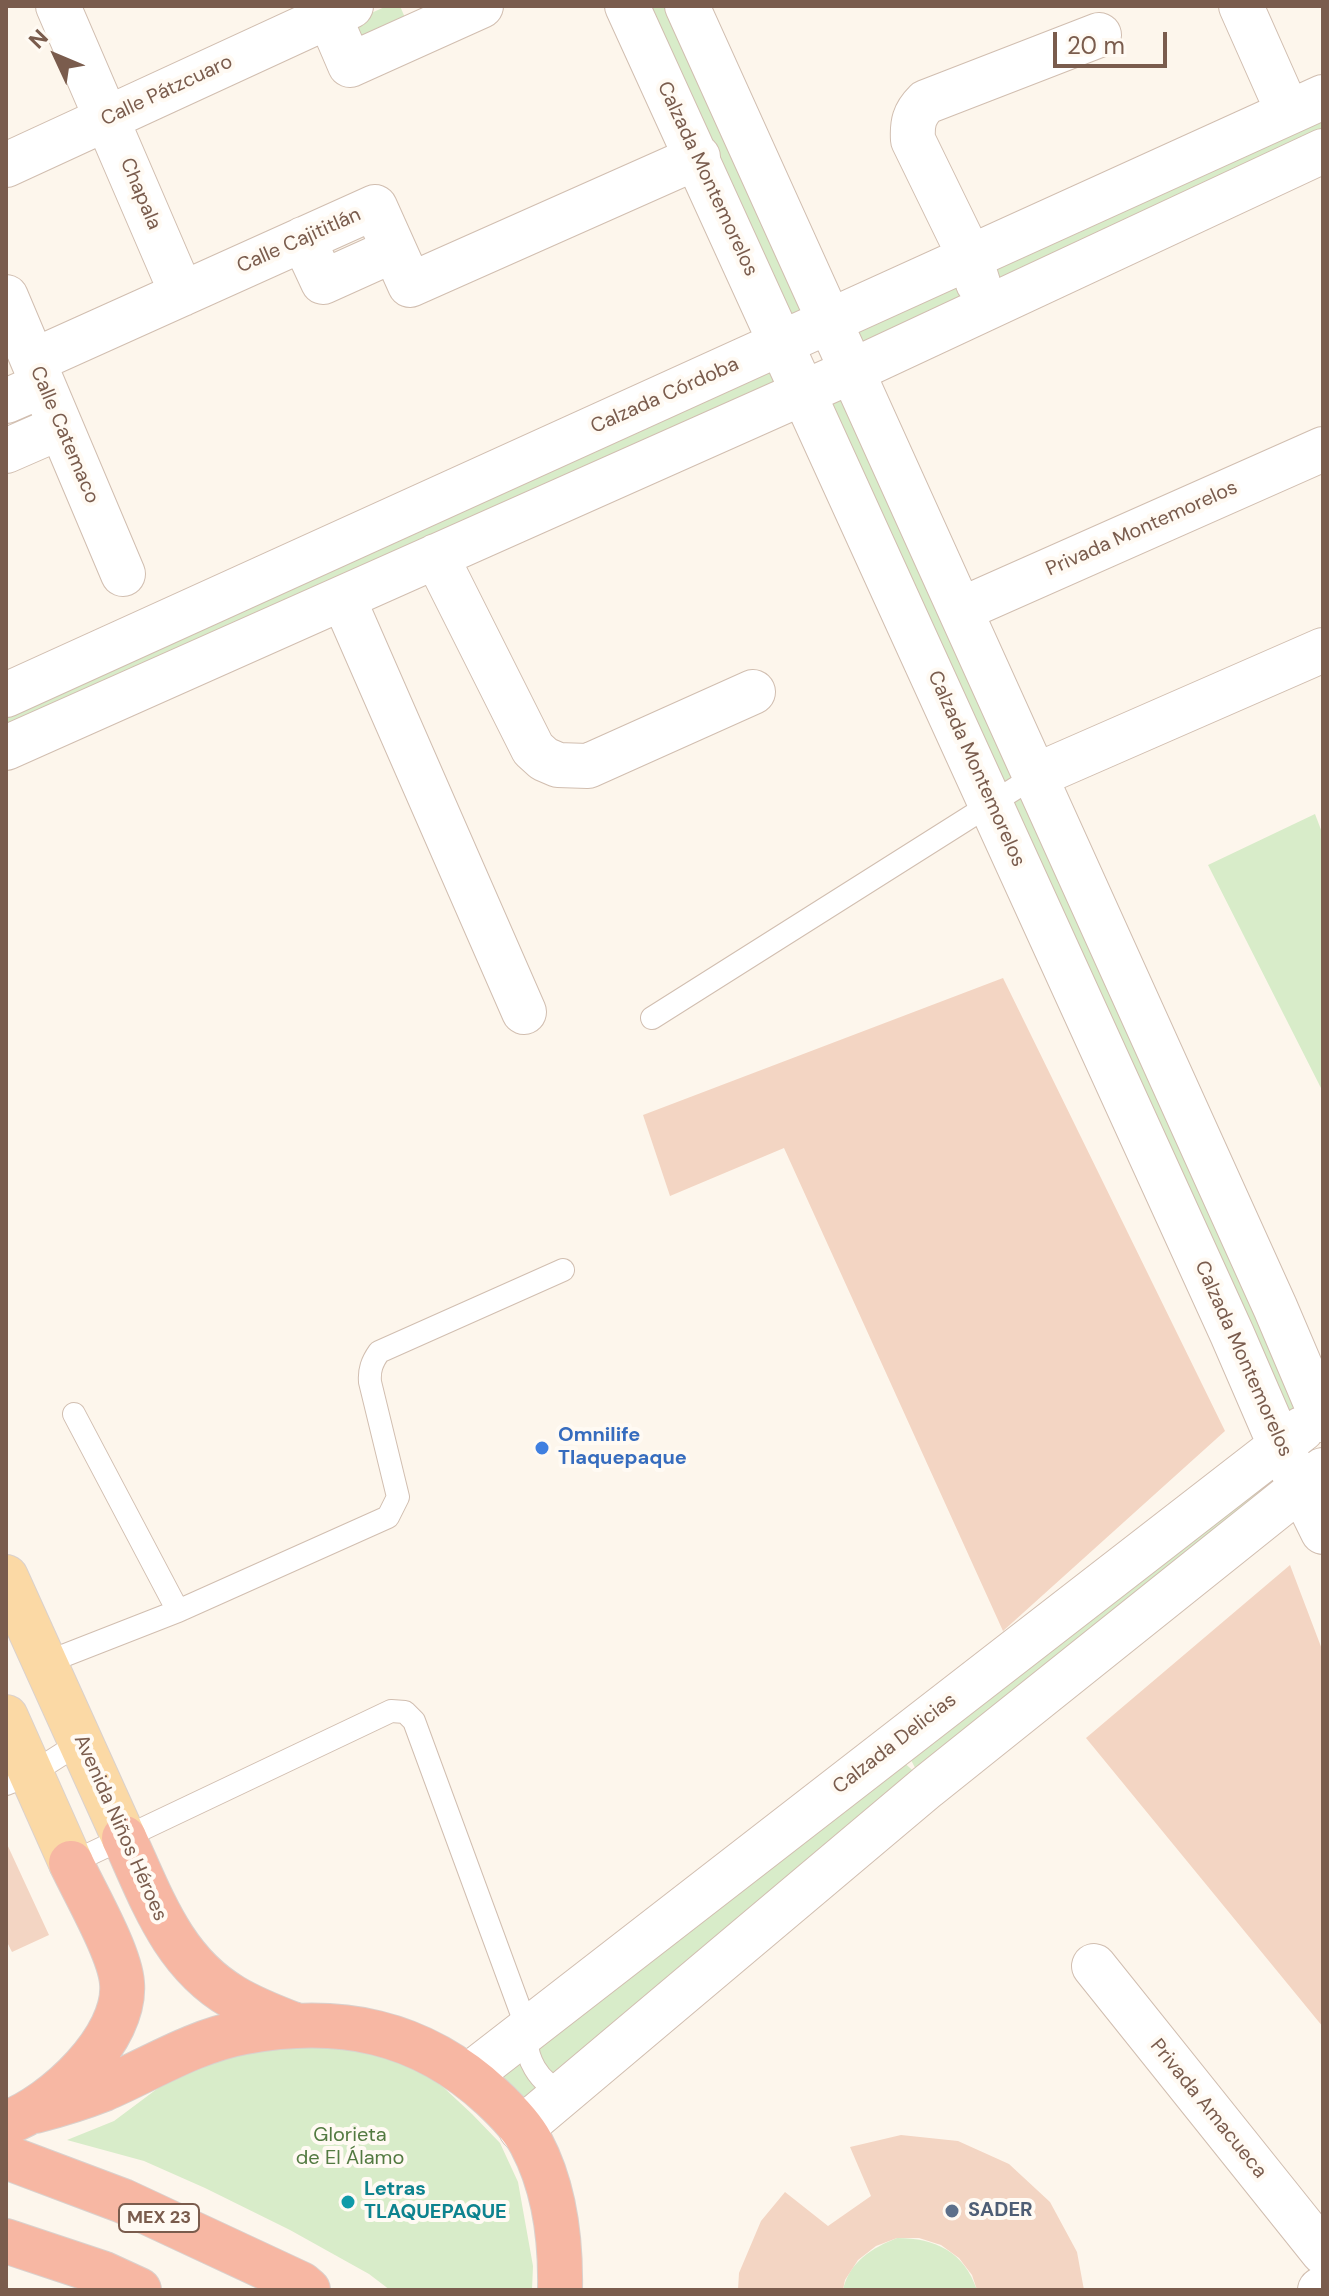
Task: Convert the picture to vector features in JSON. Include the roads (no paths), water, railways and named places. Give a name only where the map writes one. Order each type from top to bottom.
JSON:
[{"type":"highway","name":"Avenida Niños Héroes","points":[[124,1838],[165,1930],[184,1956],[206,1978],[232,1997],[295,2025]]},
{"type":"highway","name":"Avenida Niños Héroes","points":[[20,2117],[75,2076],[98,2050],[122,2002],[120,1970],[71,1863]]},
{"type":"highway","name":"Avenida Niños Héroes","points":[[20,2117],[104,2089],[197,2046],[242,2033],[295,2025],[368,2030],[408,2040],[468,2076],[499,2103],[531,2143],[549,2189],[555,2221],[560,2290]]},
{"type":"highway","name":"MEX 23","points":[[6,2157],[123,2201],[308,2290]]},
{"type":"highway","points":[[6,2241],[102,2273],[139,2290]]},
{"type":"main road","name":"Avenida Niños Héroes","points":[[6,1577],[124,1838]]},
{"type":"main road","name":"Avenida Niños Héroes","points":[[6,1717],[19,1779],[71,1863]]},
{"type":"street","name":"Chapala","points":[[58,6],[182,294]]},
{"type":"street","name":"Calle Pátzcuaro","points":[[6,165],[340,11],[350,65],[426,17],[481,6]]},
{"type":"street","name":"Calzada Montemorelos","points":[[627,6],[991,802],[1280,1445],[1313,1479],[1323,1532]]},
{"type":"street","points":[[687,6],[1322,1416]]},
{"type":"street","points":[[1241,6],[1306,104]]},
{"type":"street","points":[[985,309],[970,257],[913,140],[913,122],[926,102],[1099,35]]},
{"type":"street","points":[[671,100],[720,77]]},
{"type":"street","name":"Calzada Córdoba","points":[[6,695],[1306,104]]},
{"type":"street","points":[[6,748],[852,371],[1323,151]]},
{"type":"street","name":"Calle Cajititlán","points":[[27,382],[182,294],[375,207],[410,285],[698,157]]},
{"type":"street","name":"Calle Catemaco","points":[[6,297],[27,382],[61,427],[123,574]]},
{"type":"street","points":[[6,451],[61,427]]},
{"type":"street","name":"Privada Montemorelos","points":[[960,610],[1323,449]]},
{"type":"street","points":[[436,556],[533,749],[544,759],[558,765],[588,766],[753,692]]},
{"type":"street","points":[[343,598],[524,1012]]},
{"type":"street","points":[[195,609],[214,655]]},
{"type":"street","points":[[1035,776],[1320,660]]},
{"type":"street","points":[[1074,985],[1119,962]]},
{"type":"street","points":[[1148,1148],[1194,1130]]},
{"type":"street","points":[[1232,1334],[1275,1307]]},
{"type":"street","name":"Calzada Delicias","points":[[468,2076],[1280,1445],[1322,1416]]},
{"type":"street","points":[[521,2129],[927,1787],[1313,1479]]},
{"type":"street","points":[[894,1745],[927,1787]]},
{"type":"street","name":"Privada Amacueca","points":[[1094,1966],[1323,2252]]},
{"type":"lane","points":[[652,1018],[1035,776]]},
{"type":"lane","points":[[45,1663],[178,1611],[388,1517],[398,1497],[370,1382],[374,1359],[379,1352],[563,1270]]},
{"type":"lane","points":[[74,1414],[178,1611]]},
{"type":"lane","points":[[71,1863],[391,1711],[405,1712],[414,1721],[528,2031],[528,2054],[548,2087],[564,2092]]},
{"type":"lane","points":[[19,1779],[81,1742]]},
{"type":"place","name":"Omnilife Tlaquepaque","points":[[542,1448]]},
{"type":"place","name":"Letras TLAQUEPAQUE","points":[[348,2202]]},
{"type":"place","name":"SADER","points":[[952,2211]]},
{"type":"park label","name":"Glorieta de El Álamo","points":[[350,2148]]}]
